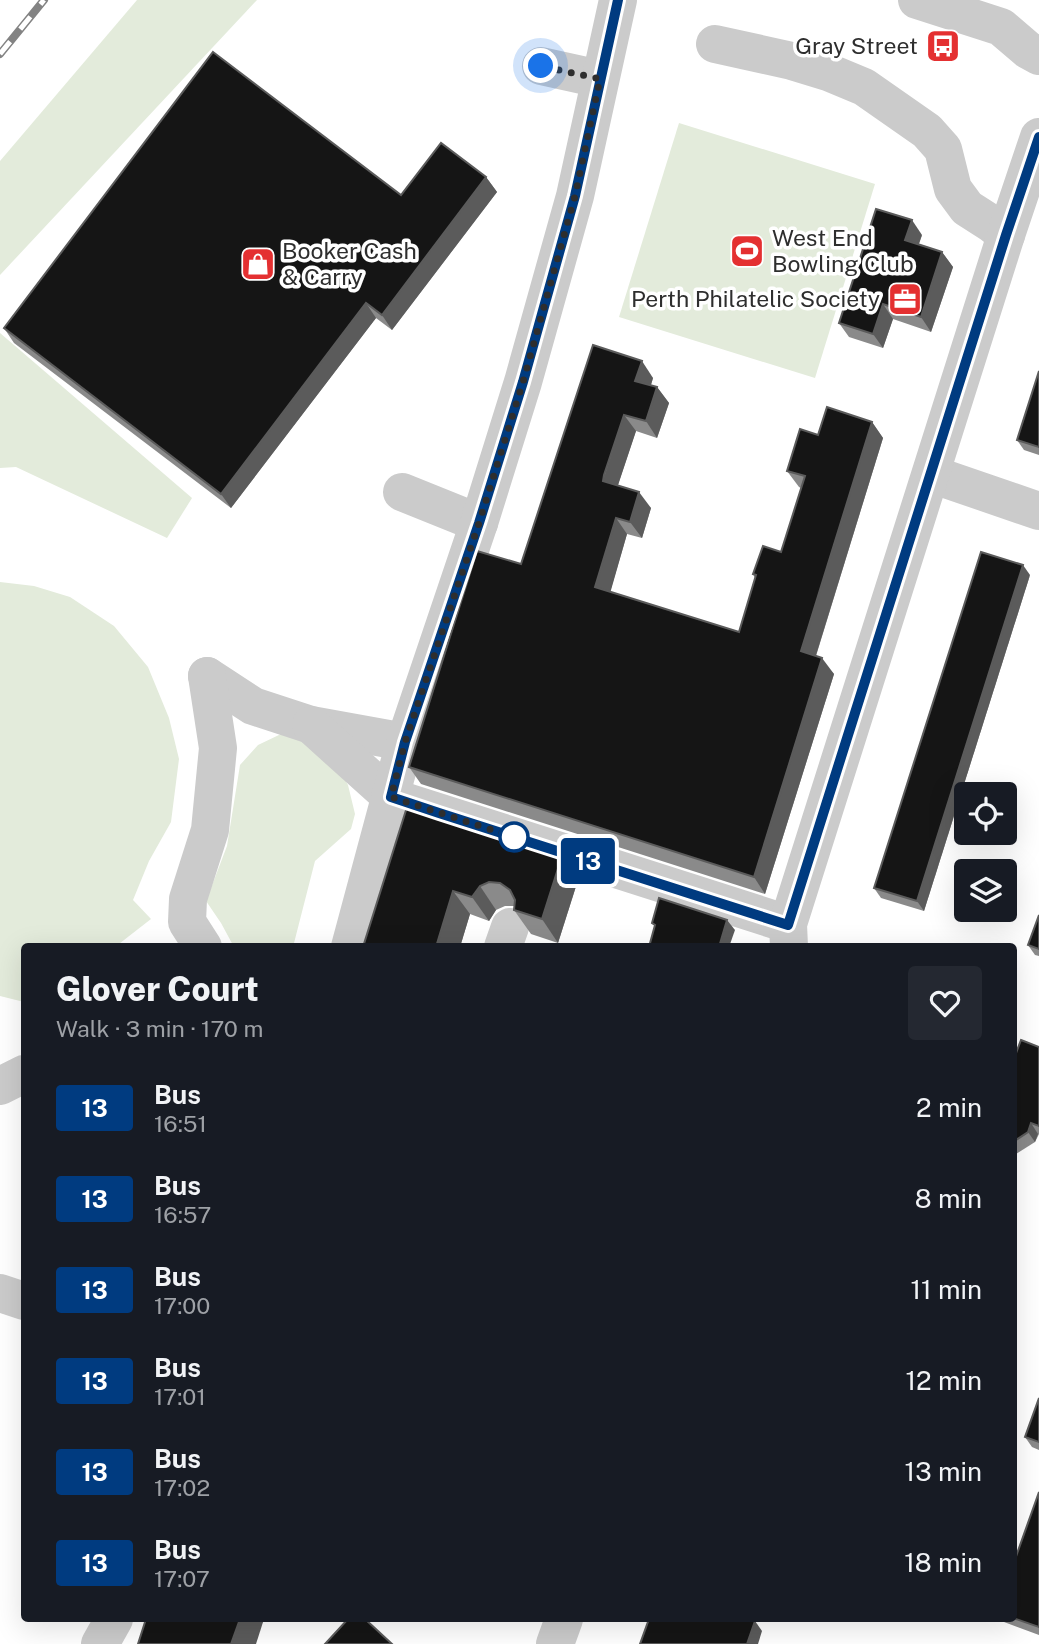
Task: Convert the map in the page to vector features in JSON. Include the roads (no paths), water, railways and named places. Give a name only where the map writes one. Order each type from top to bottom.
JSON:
[{"type":"street","points":[[351,943],[405,742],[479,523],[523,382],[575,196],[618,0]]},
{"type":"street","points":[[917,0],[1001,27],[1039,56]]},
{"type":"street","points":[[715,44],[792,61],[864,87],[927,131],[943,149],[953,189],[967,208],[1006,235]]},
{"type":"street","points":[[541,66],[600,79]]},
{"type":"street","points":[[311,725],[391,797],[531,859],[789,936],[931,474],[1039,137]]},
{"type":"street","points":[[931,474],[1039,511]]},
{"type":"street","points":[[402,492],[479,523]]},
{"type":"street","points":[[200,943],[187,922],[188,899],[210,831],[218,748],[207,676],[253,706],[311,725],[405,742]]},
{"type":"street","points":[[0,1086],[21,1076]]},
{"type":"street","points":[[0,1293],[21,1300]]},
{"type":"street","points":[[100,1644],[112,1622]]},
{"type":"street","points":[[555,1644],[563,1622]]},
{"type":"railway","points":[[0,54],[44,0]]},
{"type":"place","name":"Gray Street","points":[[943,46]]},
{"type":"place","name":"West End Bowling Club","points":[[747,251]]},
{"type":"place","name":"Booker Cash & Carry","points":[[258,264]]},
{"type":"place","name":"Perth Philatelic Society","points":[[905,299]]}]
